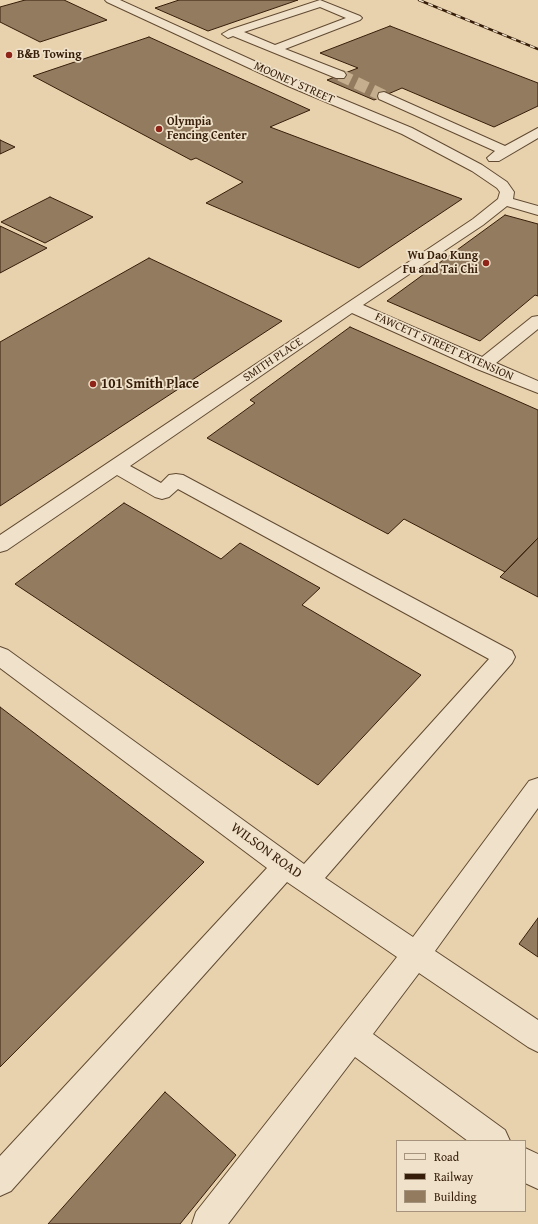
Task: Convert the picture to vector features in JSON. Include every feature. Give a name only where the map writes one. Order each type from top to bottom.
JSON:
[{"type":"street","name":"MOONEY STREET","points":[[111,0],[407,132],[477,168]]},
{"type":"street","points":[[204,42],[321,3],[356,18],[274,49]]},
{"type":"street","points":[[233,32],[340,75]]},
{"type":"street","points":[[384,96],[506,151]]},
{"type":"street","points":[[538,132],[477,168],[502,185],[507,192],[505,201],[538,211]]},
{"type":"street","name":"SMITH PLACE","points":[[0,545],[351,306],[478,222],[505,201]]},
{"type":"street","name":"FAWCETT STREET EXTENSION","points":[[351,306],[538,388]]},
{"type":"street","points":[[484,365],[538,321]]},
{"type":"street","points":[[0,1180],[504,657],[176,480],[162,492],[116,466]]},
{"type":"street","name":"WILSON ROAD","points":[[0,656],[296,874],[538,1037]]},
{"type":"street","points":[[208,1224],[416,955],[538,788]]},
{"type":"street","points":[[352,1037],[493,1140]]},
{"type":"street","points":[[526,1165],[538,1173]]},
{"type":"building","points":[[25,0],[64,0],[107,20],[40,42],[0,22],[0,7]]},
{"type":"building","points":[[179,0],[298,0],[208,31],[155,8]]},
{"type":"building","points":[[390,26],[538,83],[538,106],[494,127],[402,88],[374,100],[327,80],[358,68],[320,53]]},
{"type":"building","points":[[149,37],[310,110],[270,127],[462,199],[359,268],[206,203],[243,182],[196,158],[191,160],[33,76]]},
{"type":"building","points":[[0,140],[15,147],[0,154]]},
{"type":"building","points":[[50,197],[93,217],[45,243],[1,222]]},
{"type":"building","points":[[505,215],[538,224],[538,296],[535,295],[480,341],[387,301]]},
{"type":"building","points":[[0,226],[47,248],[0,273]]},
{"type":"building","name":"101 Smith Place","points":[[149,258],[282,321],[0,506],[0,342]]},
{"type":"building","points":[[350,327],[538,410],[538,538],[505,572],[404,519],[388,534],[207,438],[255,403],[250,400]]},
{"type":"building","points":[[124,503],[221,559],[240,543],[320,588],[302,605],[421,675],[318,785],[15,584]]},
{"type":"building","points":[[538,538],[538,597],[500,577]]},
{"type":"building","points":[[0,707],[204,862],[0,1067]]},
{"type":"building","points":[[538,918],[538,957],[519,944]]},
{"type":"building","points":[[165,1092],[236,1155],[180,1224],[48,1224]]},
{"type":"tunnel","points":[[340,75],[384,96]]},
{"type":"railway","points":[[419,0],[538,49]]},
{"type":"place","name":"B&B Towing","points":[[9,55]]},
{"type":"place","name":"Olympia Fencing Center","points":[[159,129]]},
{"type":"place","name":"Wu Dao Kung Fu and Tai Chi","points":[[486,263]]},
{"type":"place","name":"101 Smith Place","points":[[93,384]]}]
